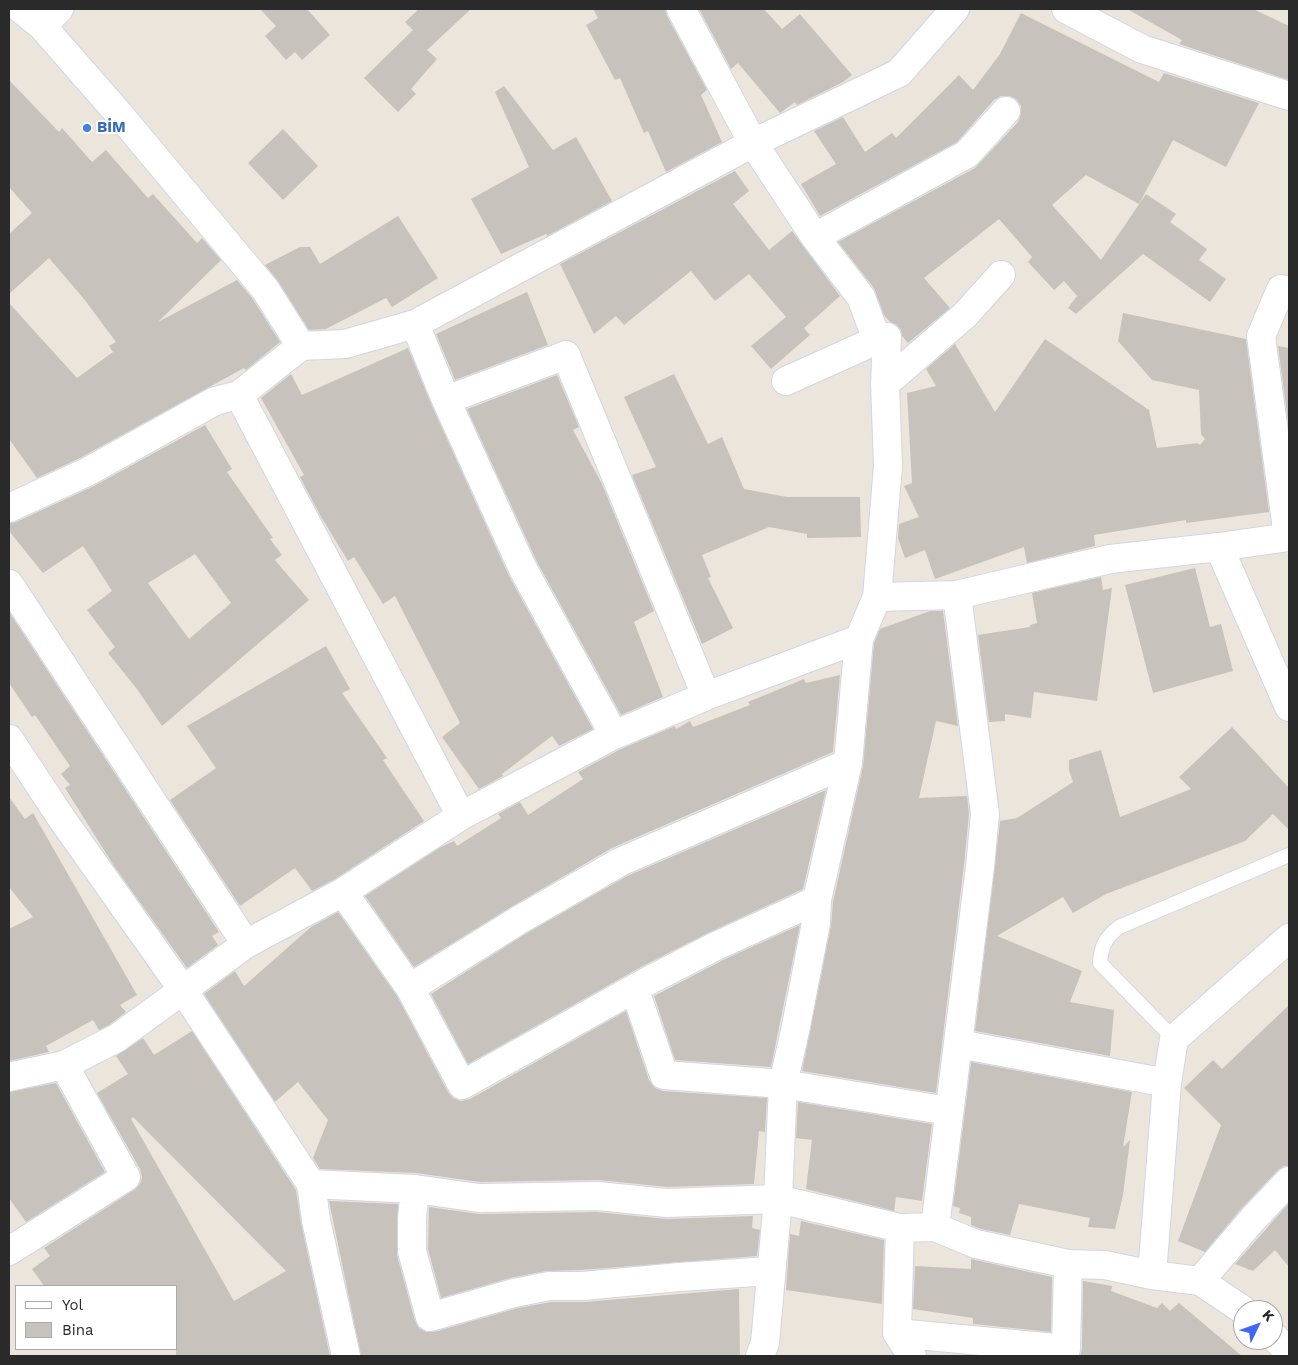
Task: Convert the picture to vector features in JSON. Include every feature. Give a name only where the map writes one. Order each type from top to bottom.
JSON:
[{"type":"street","points":[[681,9],[753,144],[815,236],[860,297],[877,340]]},
{"type":"street","points":[[9,508],[87,472],[215,401],[239,395],[301,346],[346,344],[415,324],[753,144],[899,73],[955,9]]},
{"type":"street","points":[[1066,9],[1142,49],[1289,96]]},
{"type":"street","points":[[41,15],[265,289],[301,346]]},
{"type":"street","points":[[815,236],[967,154],[1006,111]]},
{"type":"street","points":[[885,384],[964,315],[1000,275]]},
{"type":"street","points":[[877,597],[957,595],[1110,559],[1289,537],[1261,336],[1281,289],[1289,291]]},
{"type":"street","points":[[415,324],[446,400],[523,570],[614,735]]},
{"type":"street","points":[[760,1356],[765,1343],[772,1271],[778,1199],[783,1084],[816,923],[817,900],[848,763],[859,639],[877,597],[888,466],[885,384],[886,337],[786,381]]},
{"type":"street","points":[[446,400],[566,355],[706,696]]},
{"type":"street","points":[[239,395],[461,816]]},
{"type":"street","points":[[1219,547],[1289,707]]},
{"type":"street","points":[[9,584],[246,944]]},
{"type":"street","points":[[935,1227],[959,1044],[985,814],[957,595]]},
{"type":"street","points":[[9,1078],[64,1065],[117,1038],[246,944],[343,892],[461,816],[614,735],[706,696],[859,639]]},
{"type":"street","points":[[9,740],[62,819],[183,990],[310,1184],[316,1220],[346,1356]]},
{"type":"street","points":[[410,988],[519,920],[620,862],[848,763]]},
{"type":"street","points":[[343,892],[410,988],[462,1085],[716,946],[817,900]]},
{"type":"street","points":[[1152,1275],[1167,1083],[1174,1039],[1289,938]]},
{"type":"street","points":[[635,990],[664,1075],[783,1084],[949,1111]]},
{"type":"street","points":[[959,1044],[1167,1083]]},
{"type":"street","points":[[9,1251],[126,1177],[64,1065]]},
{"type":"street","points":[[1200,1281],[1252,1220],[1289,1181]]},
{"type":"street","points":[[310,1184],[415,1189],[480,1198],[598,1196],[667,1203],[778,1199],[900,1228],[935,1227],[976,1244],[1068,1264],[1105,1265],[1152,1275],[1200,1281],[1233,1303]]},
{"type":"street","points":[[415,1189],[412,1219],[412,1251],[430,1317],[514,1293],[549,1286],[583,1286],[772,1271]]},
{"type":"street","points":[[900,1228],[897,1333],[912,1356]]},
{"type":"street","points":[[897,1333],[1066,1349],[1068,1264]]},
{"type":"lane","points":[[1174,1039],[1100,963],[1103,944],[1110,934],[1119,927],[1289,855]]},
{"type":"building","points":[[260,9],[307,9],[330,35],[302,60],[295,52],[286,60],[265,36],[276,26]]},
{"type":"building","points":[[419,9],[471,9],[427,50],[437,59],[411,89],[416,94],[398,112],[364,78],[413,30],[405,22]]},
{"type":"building","points":[[593,9],[665,9],[707,90],[701,95],[722,142],[666,172],[648,131],[644,133],[620,78],[615,80],[586,25],[598,18]]},
{"type":"building","points":[[699,9],[764,9],[782,29],[800,14],[852,75],[843,82],[797,105],[795,102],[780,113],[738,63],[731,69]]},
{"type":"building","points":[[1127,9],[1253,9],[1289,26],[1289,80],[1179,44],[1182,40]]},
{"type":"building","points":[[1021,13],[1159,82],[1164,73],[1259,103],[1226,167],[1173,140],[1139,204],[1086,175],[1052,205],[1101,260],[1146,194],[1176,214],[1170,222],[1207,249],[1199,260],[1226,279],[1210,302],[1143,254],[1076,314],[1068,308],[1077,296],[1064,281],[1054,290],[1028,262],[1032,257],[999,219],[924,278],[950,308],[908,343],[897,325],[890,322],[884,315],[874,288],[838,242],[975,168],[1018,122],[1021,106],[1016,99],[1010,96],[1001,96],[994,100],[957,142],[820,216],[801,184],[836,164],[814,131],[843,117],[865,152],[892,133],[896,138],[959,75],[973,90],[1000,54]]},
{"type":"building","points":[[9,80],[59,132],[62,128],[92,162],[106,150],[148,198],[153,194],[197,243],[202,238],[221,260],[158,322],[237,280],[252,298],[280,342],[246,370],[244,368],[80,458],[37,478],[9,439],[9,303],[77,378],[113,352],[109,346],[116,342],[84,299],[49,258],[9,294],[9,234],[32,213],[9,187]]},
{"type":"building","points":[[504,86],[553,150],[576,137],[612,201],[547,236],[546,234],[501,254],[471,199],[529,167],[495,92]]},
{"type":"building","points":[[283,129],[318,166],[283,200],[248,163]]},
{"type":"building","points":[[735,171],[749,191],[733,204],[769,250],[792,231],[840,296],[804,328],[810,335],[771,369],[751,346],[786,317],[749,274],[715,301],[691,271],[624,325],[616,316],[594,334],[560,264]]},
{"type":"building","points":[[398,216],[438,278],[392,307],[386,298],[326,329],[309,330],[278,281],[265,265],[300,247],[310,247],[320,264]]},
{"type":"building","points":[[527,292],[548,345],[455,380],[436,334]]},
{"type":"building","points":[[1123,313],[1246,339],[1269,512],[1186,523],[1186,520],[1094,535],[1095,546],[1027,563],[1024,547],[935,579],[925,550],[905,558],[898,538],[899,524],[919,517],[904,486],[912,483],[907,393],[936,386],[926,369],[955,344],[995,412],[1045,339],[1149,410],[1157,448],[1197,443],[1200,445],[1205,439],[1201,434],[1199,390],[1152,380],[1118,341]]},
{"type":"building","points":[[1278,346],[1289,348],[1289,429]]},
{"type":"building","points":[[408,348],[432,406],[509,576],[593,729],[559,746],[552,736],[502,774],[503,776],[479,789],[442,737],[460,723],[395,596],[383,604],[354,557],[348,561],[320,515],[300,477],[304,475],[261,398],[291,374],[302,395]]},
{"type":"building","points":[[674,374],[708,444],[722,437],[744,489],[787,497],[860,497],[861,537],[807,538],[807,534],[769,527],[702,555],[711,577],[708,578],[733,628],[702,644],[632,475],[656,467],[624,397]]},
{"type":"building","points":[[557,375],[579,427],[573,430],[602,484],[654,611],[634,622],[663,697],[621,715],[537,562],[467,409]]},
{"type":"building","points":[[205,425],[232,469],[227,472],[273,538],[270,539],[282,555],[275,560],[309,600],[162,726],[137,689],[108,653],[115,647],[87,610],[112,591],[83,546],[43,573],[9,531],[9,523],[16,522],[94,486]],"holes":[[[195,554],[231,603],[189,639],[148,583]]]},
{"type":"building","points":[[1195,568],[1210,627],[1221,624],[1233,671],[1153,693],[1125,585]]},
{"type":"building","points":[[1101,577],[1103,590],[1112,588],[1097,701],[1034,692],[1031,718],[1005,714],[1005,721],[989,722],[978,635],[1030,627],[1030,625],[1037,623],[1032,593]]},
{"type":"building","points":[[930,611],[943,611],[958,726],[936,721],[919,798],[967,796],[969,814],[936,1093],[802,1071],[831,926],[833,902],[863,766],[874,643],[880,629]]},
{"type":"building","points":[[9,612],[219,932],[212,936],[218,945],[187,968],[114,866],[65,788],[70,785],[61,774],[70,766],[35,715],[32,717],[9,683]]},
{"type":"building","points":[[326,646],[350,689],[342,693],[387,758],[383,760],[424,821],[335,879],[312,891],[295,868],[240,906],[170,800],[216,768],[187,726]]},
{"type":"building","points":[[840,675],[833,752],[612,848],[414,967],[365,896],[441,847],[454,841],[457,846],[501,818],[498,814],[520,802],[528,815],[583,779],[578,772],[621,749],[675,726],[676,729],[690,721],[693,727],[750,705],[748,702],[804,679],[806,683]]},
{"type":"building","points":[[1232,727],[1289,788],[1289,830],[1273,814],[1245,841],[1106,894],[1073,913],[1063,897],[997,936],[1082,971],[1070,1002],[1114,1010],[1110,1056],[975,1031],[1000,821],[1017,818],[1073,782],[1069,770],[1069,760],[1101,750],[1120,817],[1191,789],[1179,777]]},
{"type":"building","points":[[826,790],[803,889],[710,932],[641,967],[468,1064],[431,994],[527,933],[627,876]]},
{"type":"building","points":[[9,797],[25,819],[33,813],[137,995],[120,1005],[126,1012],[109,1025],[99,1030],[93,1020],[46,1046],[49,1052],[9,1061],[9,929],[33,917],[9,887]]},
{"type":"building","points":[[338,912],[397,996],[453,1098],[461,1101],[470,1099],[626,1011],[649,1080],[655,1088],[663,1091],[767,1098],[765,1132],[759,1131],[754,1184],[668,1187],[598,1180],[480,1182],[416,1173],[320,1169],[313,1158],[328,1120],[298,1082],[275,1102],[204,994],[235,971],[244,986],[311,927]]},
{"type":"building","points":[[800,925],[771,1067],[675,1060],[654,996],[723,960]]},
{"type":"building","points":[[1289,1005],[1289,1166],[1284,1166],[1278,1170],[1240,1210],[1205,1252],[1178,1241],[1221,1125],[1184,1088],[1213,1060],[1222,1069]]},
{"type":"building","points":[[192,1031],[296,1190],[301,1223],[330,1356],[176,1356],[176,1350],[178,1350],[178,1285],[43,1285],[32,1269],[50,1256],[44,1248],[134,1190],[140,1184],[142,1177],[140,1169],[97,1093],[128,1074],[116,1056],[143,1038],[154,1055]],"holes":[[[133,1117],[286,1271],[234,1301],[131,1119]]]},
{"type":"building","points":[[971,1062],[1132,1092],[1123,1147],[1130,1140],[1123,1195],[1115,1229],[1088,1227],[1090,1218],[1019,1204],[1010,1235],[971,1225],[971,1217],[959,1213],[960,1208],[953,1206]]},
{"type":"building","points":[[56,1083],[105,1172],[26,1222],[9,1198],[9,1092]]},
{"type":"building","points":[[798,1102],[932,1124],[922,1201],[896,1197],[894,1211],[806,1189],[812,1140],[796,1138]]},
{"type":"building","points":[[329,1201],[398,1204],[397,1255],[415,1321],[419,1328],[426,1332],[434,1332],[518,1308],[551,1302],[584,1302],[739,1289],[740,1356],[361,1356]]},
{"type":"building","points":[[1289,1203],[1289,1267],[1275,1250],[1253,1271],[1235,1264]]},
{"type":"building","points":[[429,1207],[479,1214],[597,1212],[667,1219],[753,1216],[752,1228],[760,1230],[757,1256],[582,1270],[546,1271],[510,1278],[441,1298],[428,1249]]},
{"type":"building","points":[[801,1221],[884,1240],[882,1304],[786,1290],[790,1234],[799,1236]]},
{"type":"building","points":[[971,1259],[1052,1277],[1051,1332],[973,1324],[973,1318],[913,1309],[915,1266],[971,1269]]},
{"type":"building","points":[[1083,1281],[1112,1286],[1111,1291],[1157,1308],[1162,1303],[1170,1311],[1179,1303],[1242,1356],[1080,1356],[1082,1349]]},
{"type":"place","name":"BİM","points":[[87,128]]}]
